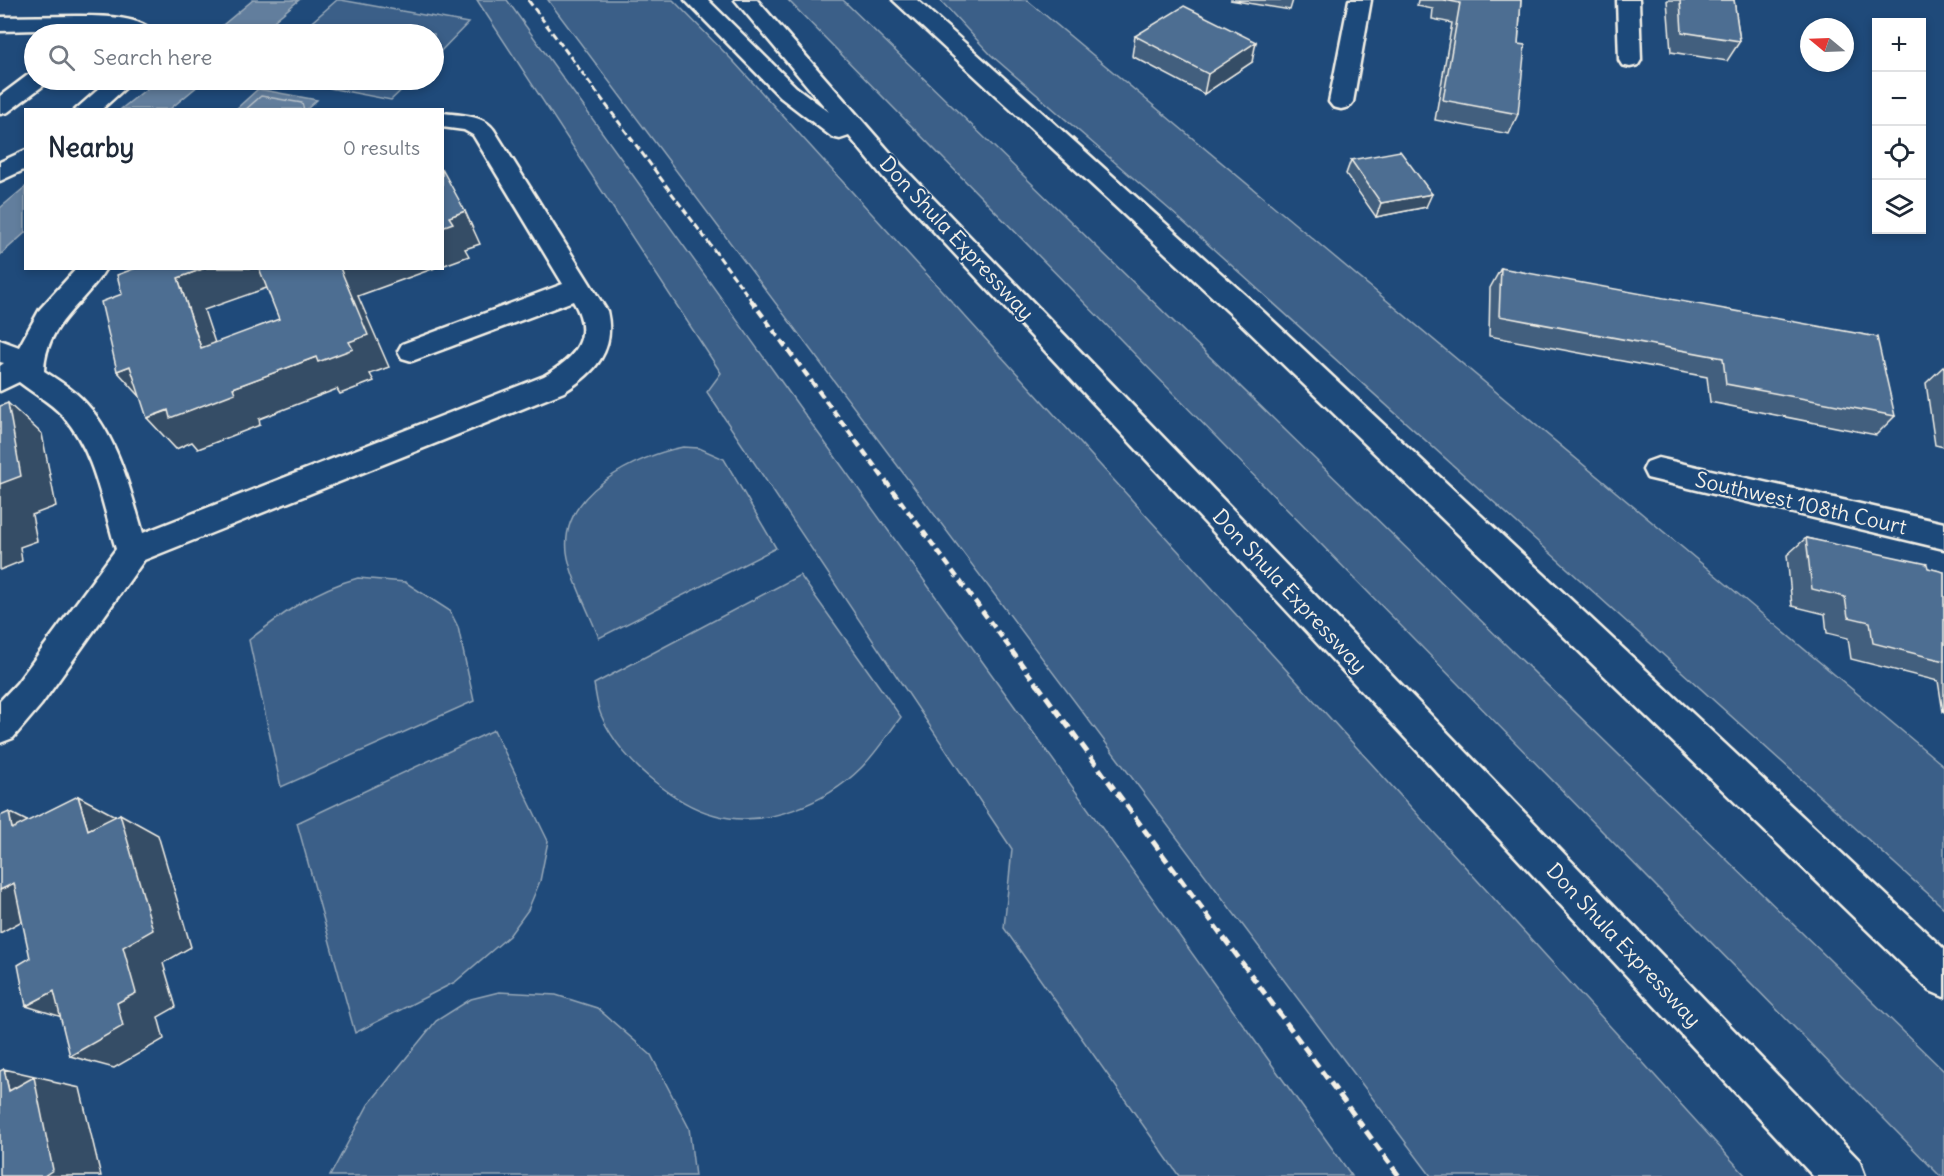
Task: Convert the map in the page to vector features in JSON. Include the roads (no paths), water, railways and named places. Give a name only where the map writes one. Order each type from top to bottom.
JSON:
[{"type":"main road","points":[[696,0],[788,92],[892,171]]},
{"type":"main road","name":"Don Shula Expressway","points":[[746,0],[892,171],[1843,1176]]},
{"type":"main road","points":[[904,0],[1252,319],[1944,977]]},
{"type":"main road","points":[[917,0],[940,31]]},
{"type":"main road","points":[[1341,102],[1360,0]]},
{"type":"main road","points":[[1628,0],[1630,60]]},
{"type":"main road","points":[[0,24],[57,22],[68,24]]},
{"type":"main road","points":[[0,107],[24,89]]},
{"type":"main road","points":[[88,108],[111,90]]},
{"type":"main road","points":[[0,727],[29,694],[133,551],[554,384],[576,370],[593,348],[598,327],[593,311],[482,130],[470,124],[444,120]]},
{"type":"main road","points":[[0,173],[24,159]]},
{"type":"main road","points":[[91,270],[39,330],[28,362],[29,375],[73,408],[102,452],[133,551]]},
{"type":"main road","points":[[412,351],[579,288]]},
{"type":"main road","points":[[0,350],[28,362]]},
{"type":"main road","points":[[0,380],[28,362]]},
{"type":"main road","name":"Southwest 108th Court","points":[[1658,470],[1944,536]]},
{"type":"water","points":[[253,0],[299,0],[270,24],[224,24]]},
{"type":"water","points":[[145,90],[193,90],[171,108],[122,108]]},
{"type":"water","points":[[257,90],[317,100],[308,108],[237,108]]},
{"type":"water","points":[[24,188],[24,234],[0,255],[0,208]]},
{"type":"railway","points":[[528,0],[752,301]]},
{"type":"railway","points":[[751,300],[1038,686]]},
{"type":"railway","points":[[1037,684],[1399,1176]]}]
